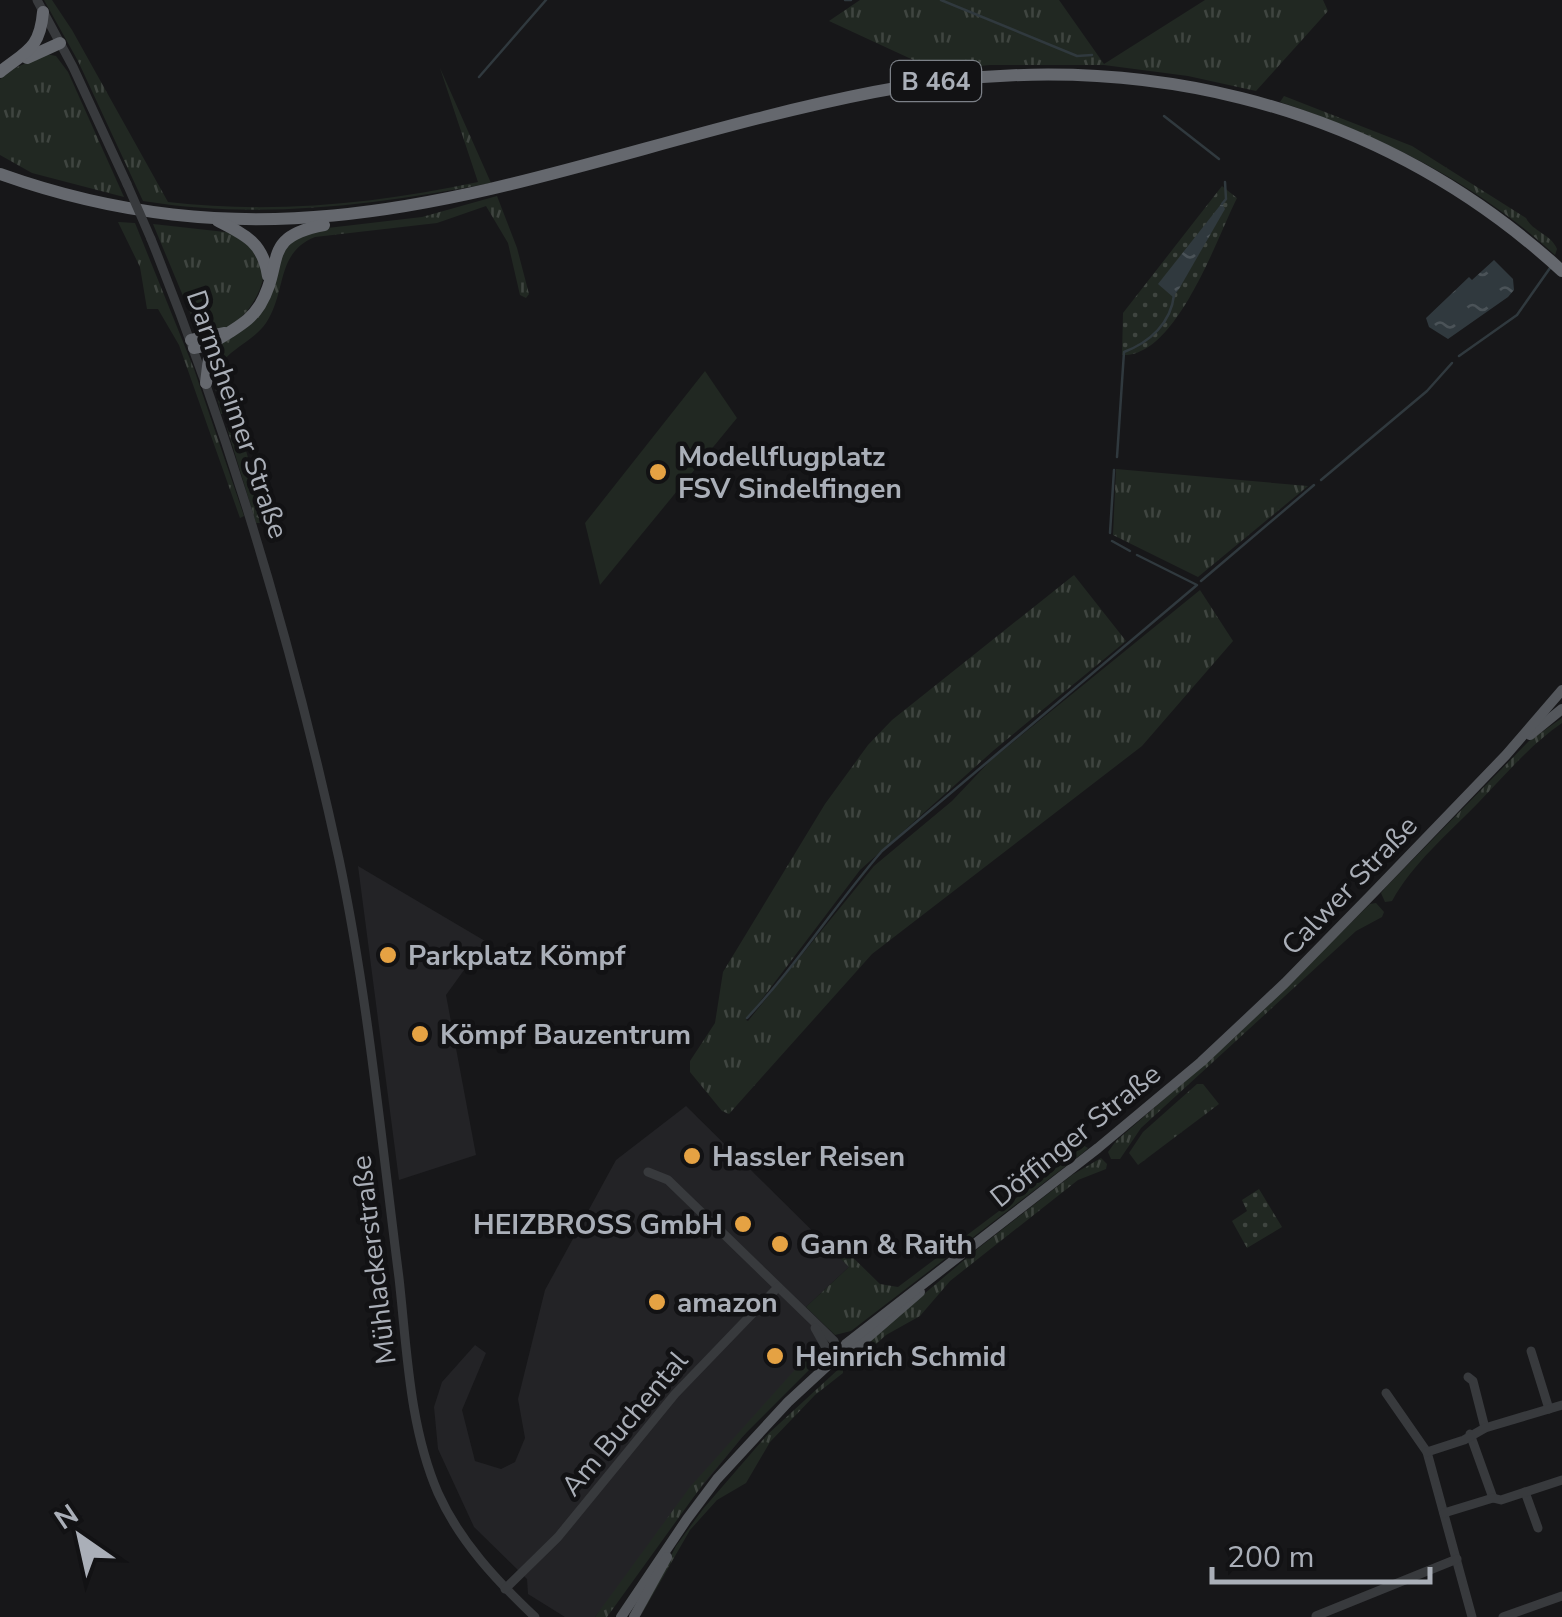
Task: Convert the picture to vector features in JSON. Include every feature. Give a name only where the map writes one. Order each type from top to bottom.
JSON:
[{"type":"highway","points":[[0,72],[34,46],[42,30],[40,6]]},
{"type":"highway","points":[[34,46],[58,40]]},
{"type":"highway","points":[[20,58],[58,40]]},
{"type":"highway","name":"B 464","points":[[0,174],[106,205],[214,219],[345,216],[504,188],[842,98],[936,81],[1010,74],[1106,75],[1215,90],[1314,120],[1415,167],[1562,271]]},
{"type":"highway","points":[[0,163],[24,182]]},
{"type":"highway","points":[[192,344],[215,342],[253,314],[262,302],[277,252],[289,236],[345,216]]},
{"type":"highway","points":[[214,219],[256,242],[268,278]]},
{"type":"highway","name":"B 464","points":[[1541,256],[1562,281]]},
{"type":"highway","points":[[192,344],[228,333]]},
{"type":"highway","points":[[206,383],[208,358],[215,342]]},
{"type":"main road","name":"Calwer Straße","points":[[1222,1043],[1506,754],[1562,690]]},
{"type":"main road","name":"Calwer Straße","points":[[1506,754],[1562,709]]},
{"type":"main road","name":"Döffinger Straße","points":[[621,1617],[668,1546],[740,1453],[846,1344],[1098,1148],[1222,1043]]},
{"type":"main road","name":"Döffinger Straße","points":[[634,1617],[666,1560],[668,1546]]},
{"type":"street","name":"Darmsheimer Straße","points":[[40,6],[151,238],[206,383],[275,597],[340,864]]},
{"type":"street","name":"Mühlackerstraße","points":[[340,864],[366,1008],[413,1402],[432,1476],[442,1502],[469,1545],[504,1588],[535,1617]]},
{"type":"street","points":[[648,1172],[668,1180],[834,1341],[839,1355]]},
{"type":"street","name":"Am Buchental","points":[[504,1588],[558,1536],[674,1394],[778,1287]]},
{"type":"street","points":[[1531,1352],[1548,1409]]},
{"type":"street","points":[[1468,1377],[1473,1381],[1485,1428]]},
{"type":"street","points":[[1386,1394],[1428,1452],[1472,1617]]},
{"type":"street","points":[[1428,1452],[1485,1428],[1562,1405]]},
{"type":"street","points":[[1470,1434],[1493,1498]]},
{"type":"street","points":[[1444,1513],[1562,1480]]},
{"type":"street","points":[[1525,1492],[1538,1528]]},
{"type":"street","points":[[1316,1616],[1457,1558]]},
{"type":"street","points":[[1503,1617],[1562,1596]]},
{"type":"shaded area","points":[[358,866],[485,941],[446,995],[476,1155],[399,1180]]},
{"type":"shaded area","points":[[686,1106],[849,1267],[806,1307],[832,1333],[818,1345],[595,1617],[565,1617],[528,1594],[527,1579],[474,1527],[438,1449],[434,1407],[442,1382],[475,1345],[486,1353],[462,1410],[475,1461],[501,1469],[515,1462],[525,1438],[518,1399],[545,1290],[616,1160]]},
{"type":"green space","points":[[44,0],[52,0],[72,30],[168,202],[246,207],[324,205],[478,182],[440,68],[491,183],[404,198],[317,207],[231,209],[143,201],[78,61]]},
{"type":"green space","points":[[860,0],[1059,0],[1104,64],[1205,0],[1323,0],[1328,11],[1256,91],[1188,76],[1104,65],[990,65],[935,70],[829,21]]},
{"type":"green space","points":[[46,54],[56,56],[68,72],[124,197],[32,173],[0,155],[0,79]]},
{"type":"green space","points":[[1284,96],[1412,146],[1526,218],[1554,244],[1555,255],[1461,184],[1391,146],[1280,102]]},
{"type":"green space","points":[[1222,186],[1237,198],[1192,293],[1160,338],[1142,351],[1122,355],[1123,313]]},
{"type":"green space","points":[[497,196],[517,248],[529,294],[526,298],[520,295],[508,243],[486,206],[437,223],[315,237],[302,244],[287,263],[266,323],[224,360],[221,369],[233,404],[228,414],[221,414],[214,383],[214,354],[246,328],[287,244],[319,229],[422,217]]},
{"type":"green space","points":[[118,222],[135,223],[194,369],[244,516],[240,518],[179,345],[158,309],[147,309],[140,267]]},
{"type":"green space","points":[[153,224],[234,233],[247,240],[264,273],[257,296],[241,317],[220,330],[196,327]]},
{"type":"green space","name":"Modellflugplatz FSV Sindelfingen","points":[[705,371],[737,418],[600,585],[585,523]]},
{"type":"green space","points":[[235,411],[266,523],[256,523],[227,428]]},
{"type":"green space","points":[[1116,469],[1308,486],[1198,577],[1113,535]]},
{"type":"green space","points":[[1074,575],[1126,641],[994,750],[860,870],[746,1020],[874,866],[952,801],[990,761],[1200,590],[1233,641],[1142,746],[872,954],[729,1114],[722,1111],[690,1072],[690,1061],[715,1023],[723,972],[825,804],[868,745],[892,720]]},
{"type":"green space","points":[[1562,718],[1562,723],[1528,751],[1432,849],[1392,901],[1385,902],[1381,893],[1387,886],[1529,741]]},
{"type":"green space","points":[[1376,903],[1384,912],[1382,917],[1356,931],[1141,1128],[1120,1159],[1111,1159],[1108,1152],[1116,1141],[1231,1041],[1370,904]]},
{"type":"green space","points":[[1197,1084],[1203,1084],[1219,1104],[1138,1165],[1129,1153],[1143,1132]]},
{"type":"green space","points":[[1081,1144],[1088,1148],[1084,1152],[851,1331],[835,1335],[806,1307],[849,1267],[824,1243],[837,1242],[880,1284],[898,1287],[1076,1153]]},
{"type":"green space","points":[[1101,1158],[1106,1169],[1078,1180],[950,1281],[920,1316],[886,1335],[864,1355],[859,1349],[976,1250],[1072,1175]]},
{"type":"green space","points":[[1259,1189],[1282,1227],[1247,1248],[1232,1221],[1247,1211],[1242,1200]]},
{"type":"green space","points":[[818,1344],[821,1354],[817,1362],[742,1437],[703,1484],[607,1617],[595,1617],[690,1487]]},
{"type":"green space","points":[[843,1365],[843,1373],[815,1395],[770,1442],[746,1483],[717,1500],[690,1530],[640,1617],[676,1546],[703,1509],[768,1434]]},
{"type":"water","points":[[1222,203],[1225,209],[1173,297],[1158,284]]},
{"type":"water","points":[[1494,260],[1513,279],[1514,290],[1508,297],[1448,339],[1429,327],[1426,318],[1469,277],[1472,280]]},
{"type":"waterway","points":[[479,77],[546,0]]},
{"type":"waterway","points":[[845,0],[851,0]]},
{"type":"waterway","points":[[941,0],[1077,56],[1092,55]]},
{"type":"waterway","points":[[1164,116],[1219,159]]},
{"type":"waterway","points":[[1222,204],[1226,199],[1225,182]]},
{"type":"waterway","points":[[1459,356],[1517,315],[1550,268]]},
{"type":"waterway","points":[[1117,457],[1124,352],[1158,330],[1169,314],[1174,295]]},
{"type":"waterway","points":[[1321,480],[1427,391],[1452,363]]},
{"type":"waterway","points":[[1110,533],[1114,470]]},
{"type":"waterway","points":[[1201,581],[1314,485]]},
{"type":"waterway","points":[[1112,541],[1130,551]]},
{"type":"waterway","points":[[747,1018],[882,851],[1197,585],[1137,555]]},
{"type":"place","name":"Modellflugplatz FSV Sindelfingen","points":[[658,472]]},
{"type":"place","name":"Parkplatz Kömpf","points":[[388,955]]},
{"type":"place","name":"Kömpf Bauzentrum","points":[[420,1034]]},
{"type":"place","name":"Hassler Reisen","points":[[692,1156]]},
{"type":"place","name":"HEIZBROSS GmbH","points":[[743,1224]]},
{"type":"place","name":"Gann & Raith","points":[[780,1244]]},
{"type":"place","name":"amazon","points":[[657,1302]]},
{"type":"place","name":"Heinrich Schmid","points":[[775,1356]]}]
